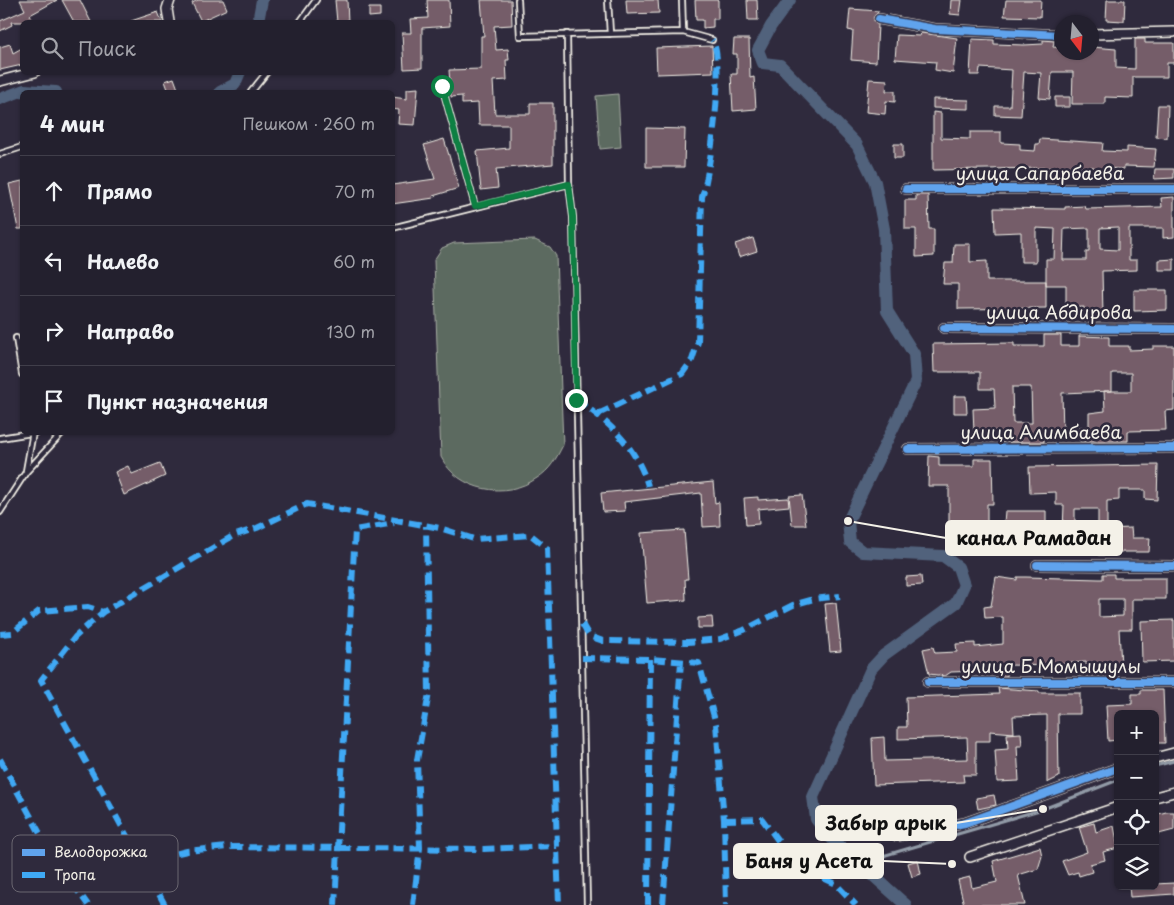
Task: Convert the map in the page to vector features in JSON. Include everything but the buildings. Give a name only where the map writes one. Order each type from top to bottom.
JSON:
[{"type":"street","points":[[169,20],[167,9],[170,0]]},
{"type":"street","points":[[880,18],[935,29],[1054,35]]},
{"type":"street","points":[[1099,34],[1174,32]]},
{"type":"street","points":[[0,81],[23,75]]},
{"type":"street","name":"улица Сапарбаева","points":[[906,188],[1174,189]]},
{"type":"street","name":"улица Абдирова","points":[[944,328],[1174,329]]},
{"type":"street","name":"улица Алимбаева","points":[[908,448],[1174,448]]},
{"type":"street","points":[[1037,565],[1174,566]]},
{"type":"street","name":"улица Б.Момышулы","points":[[928,682],[1174,682]]},
{"type":"street","points":[[1159,757],[1174,753]]},
{"type":"street","points":[[897,836],[965,823],[1114,769]]},
{"type":"street","points":[[1159,796],[1174,792]]},
{"type":"street","points":[[970,857],[1114,809]]},
{"type":"lane","points":[[301,20],[316,0]]},
{"type":"lane","points":[[518,0],[520,36],[683,32],[712,40]]},
{"type":"lane","points":[[608,0],[610,34]]},
{"type":"lane","points":[[682,0],[683,32]]},
{"type":"lane","points":[[567,34],[569,184],[574,227],[587,905]]},
{"type":"lane","points":[[253,90],[265,75]]},
{"type":"lane","points":[[442,86],[475,206]]},
{"type":"lane","points":[[0,154],[20,149]]},
{"type":"lane","points":[[395,227],[569,184]]},
{"type":"lane","points":[[16,338],[20,362]]},
{"type":"lane","points":[[0,438],[20,435]]},
{"type":"lane","points":[[26,472],[34,435]]},
{"type":"lane","points":[[0,512],[26,472],[60,435]]},
{"type":"green space","points":[[618,94],[621,147],[600,149],[596,96]]},
{"type":"green space","points":[[535,240],[550,247],[556,256],[563,445],[549,468],[525,485],[511,489],[497,490],[484,488],[459,478],[449,469],[441,457],[434,260],[442,248],[454,243]]},
{"type":"waterway","points":[[258,20],[262,0]]},
{"type":"waterway","points":[[790,0],[771,26],[758,50],[763,63],[780,65],[857,145],[875,182],[884,229],[887,311],[914,354],[916,381],[848,521],[850,542],[863,552],[943,556],[958,567],[964,585],[956,603],[884,655],[871,669],[813,797],[816,819],[829,836],[906,905]]},
{"type":"waterway","points":[[224,90],[235,84],[239,75]]},
{"type":"waterway","points":[[0,99],[20,92]]},
{"type":"waterway","points":[[1159,765],[1174,761]]},
{"type":"waterway","points":[[865,869],[886,855],[1043,809],[1114,782]]},
{"type":"marked path","points":[[598,414],[682,374],[692,360],[698,342],[702,197],[709,165],[717,91],[716,51],[712,40]]},
{"type":"marked path","points":[[576,400],[600,417],[620,437],[637,459],[648,486]]},
{"type":"marked path","points":[[126,835],[41,680],[75,637],[103,612],[233,536],[257,528],[307,504],[440,528],[474,539],[531,535],[547,548],[559,905]]},
{"type":"marked path","points":[[335,905],[355,530],[394,523]]},
{"type":"marked path","points":[[413,905],[420,848],[417,760],[429,693],[426,526]]},
{"type":"marked path","points":[[582,624],[589,636],[603,641],[688,642],[720,639],[744,630],[793,605],[814,599],[840,596]]},
{"type":"marked path","points":[[0,634],[12,633],[39,611],[88,607],[103,612]]},
{"type":"marked path","points":[[582,658],[650,659],[699,663],[716,724],[724,820],[726,905]]},
{"type":"marked path","points":[[648,905],[650,659]]},
{"type":"marked path","points":[[663,905],[681,662]]},
{"type":"marked path","points":[[0,759],[41,835]]},
{"type":"marked path","points":[[724,820],[762,819],[797,866],[836,884],[856,905]]},
{"type":"marked path","points":[[178,853],[227,847],[484,849],[557,846]]},
{"type":"marked path","points":[[79,892],[88,905]]},
{"type":"marked path","points":[[158,892],[165,905]]},
{"type":"cycle path","points":[[879,19],[935,29],[1054,35]]},
{"type":"cycle path","points":[[906,189],[1174,189]]},
{"type":"cycle path","points":[[944,328],[1174,329]]},
{"type":"cycle path","points":[[908,449],[1174,448]]},
{"type":"cycle path","points":[[1037,565],[1174,566]]},
{"type":"cycle path","points":[[928,682],[1174,682]]},
{"type":"cycle path","points":[[897,836],[965,823],[1114,769]]},
{"type":"place","name":"канал Рамадан","points":[[848,521]]},
{"type":"place","name":"Забыр арык","points":[[1043,809]]},
{"type":"place","name":"Баня у Асета","points":[[952,864]]},
{"type":"route","points":[[442,86],[475,206],[569,184],[573,217],[576,400]]}]
